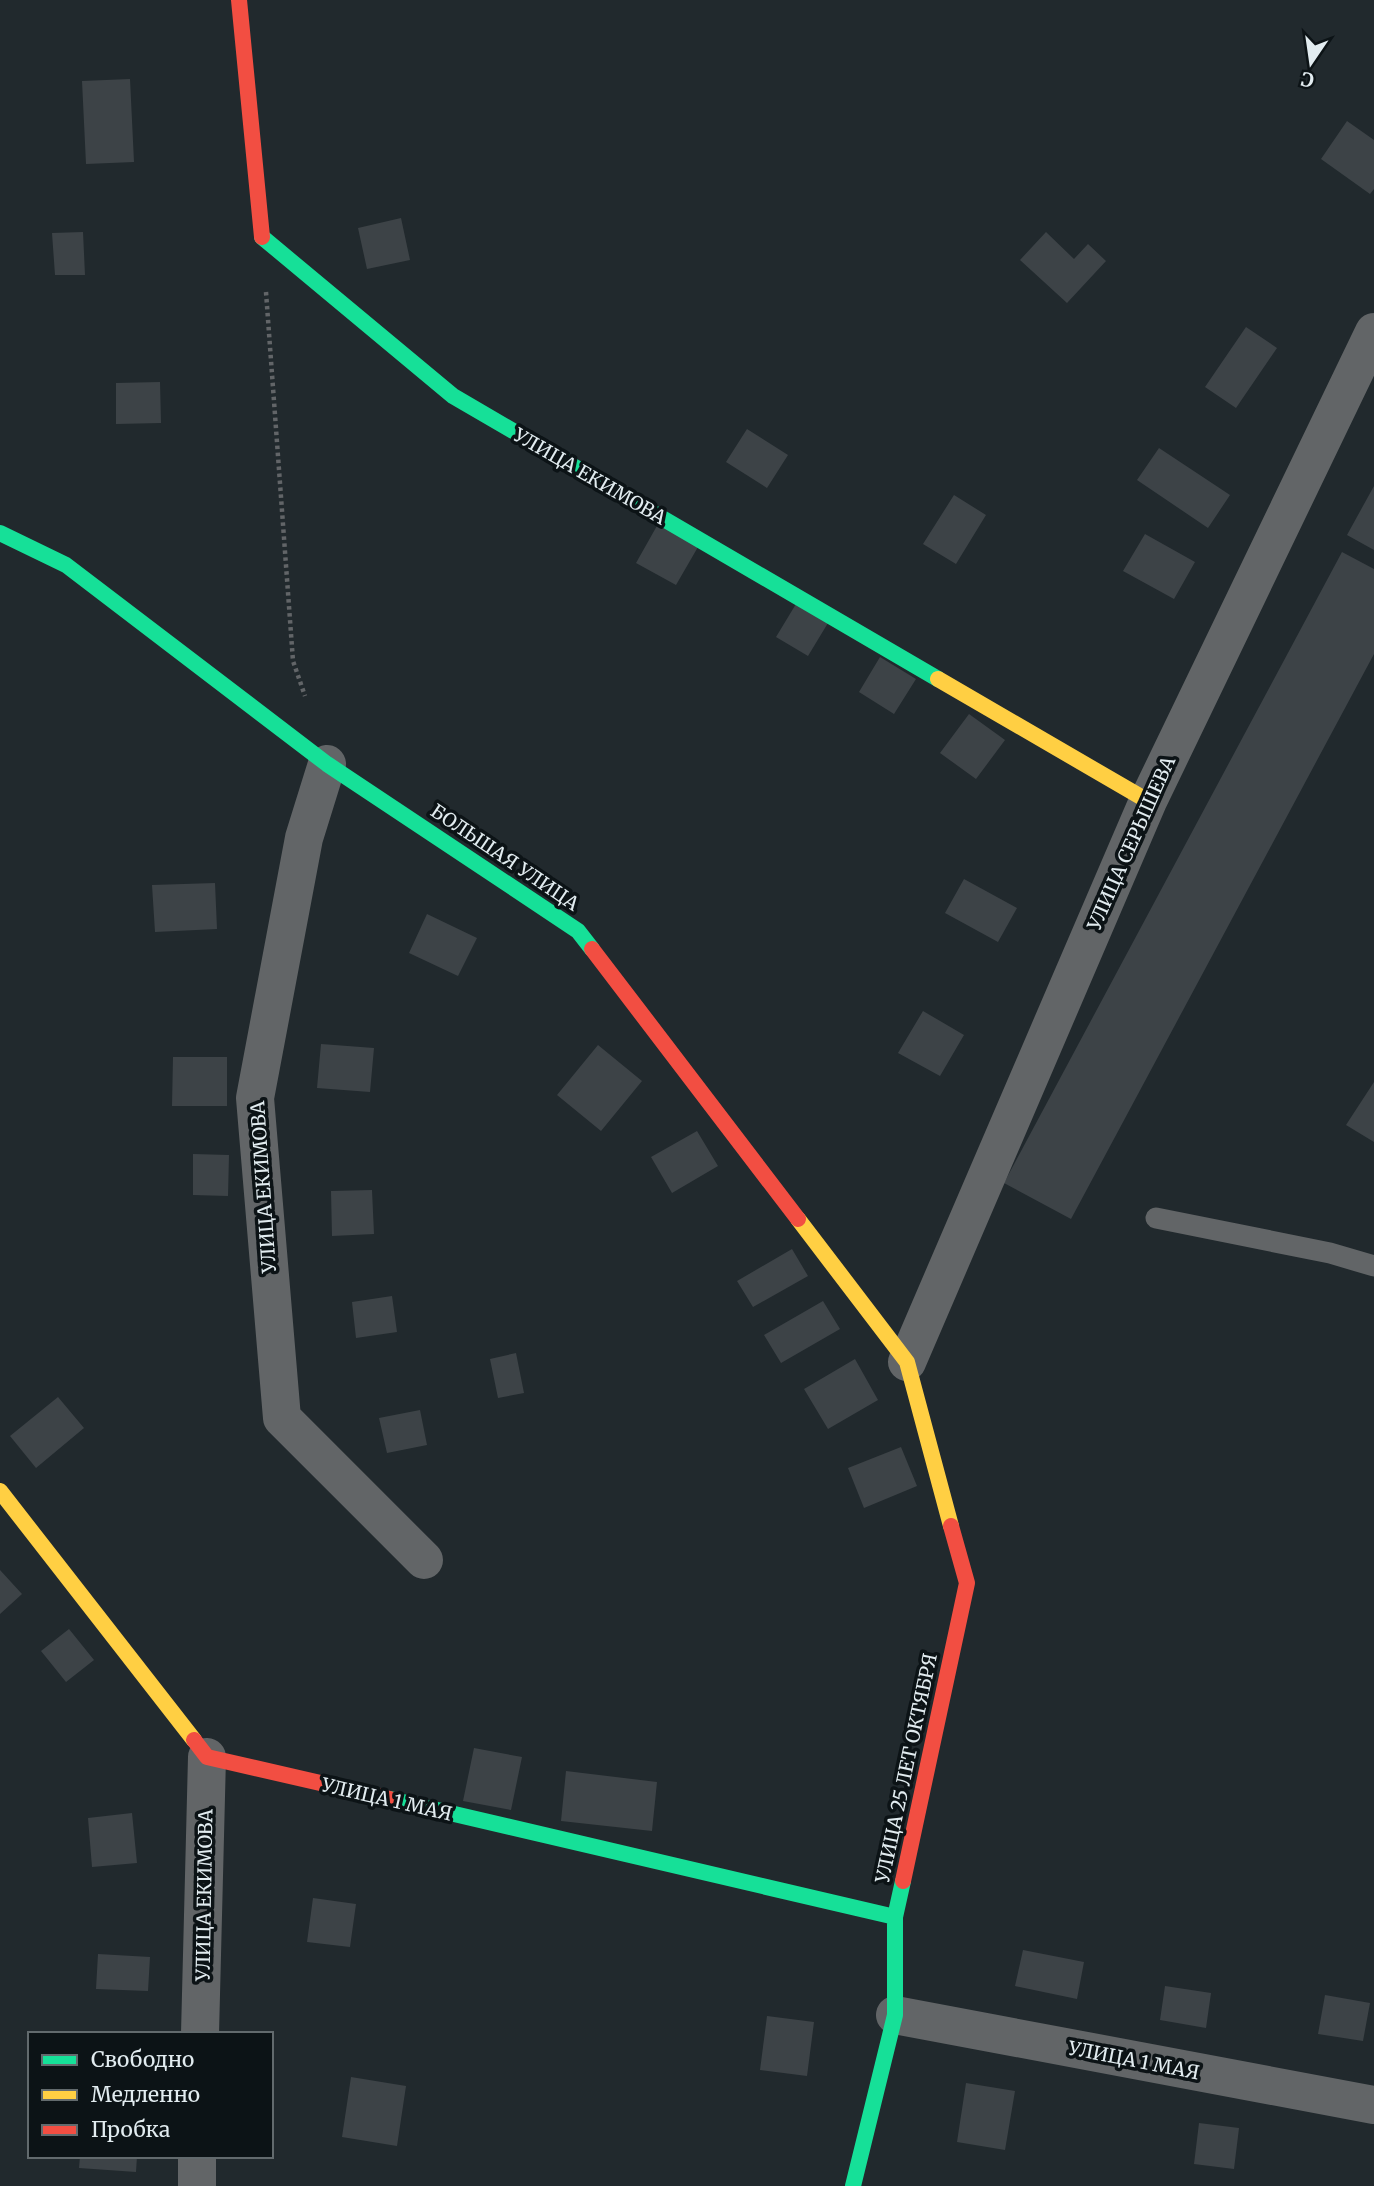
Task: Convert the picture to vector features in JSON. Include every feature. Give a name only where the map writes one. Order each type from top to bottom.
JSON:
[{"type":"street","points":[[239,0],[262,237]]},
{"type":"street","name":"УЛИЦА ЕКИМОВА","points":[[262,237],[453,396],[1148,801]]},
{"type":"street","name":"УЛИЦА СЕРЫШЕВА","points":[[907,1362],[1148,801],[1374,331]]},
{"type":"street","name":"БОЛЬШАЯ УЛИЦА","points":[[0,533],[66,565],[327,764],[578,931],[907,1362]]},
{"type":"street","name":"УЛИЦА ЕКИМОВА","points":[[327,764],[304,838],[255,1098],[282,1418],[424,1560]]},
{"type":"street","name":"УЛИЦА 25 ЛЕТ ОКТЯБРЯ","points":[[853,2186],[895,2015],[895,1917],[967,1583],[907,1362]]},
{"type":"street","points":[[0,1491],[207,1757]]},
{"type":"street","name":"УЛИЦА ЕКИМОВА","points":[[200,2032],[207,1757]]},
{"type":"street","name":"УЛИЦА 1 МАЯ","points":[[207,1757],[895,1917]]},
{"type":"street","name":"УЛИЦА 1 МАЯ","points":[[895,2015],[1374,2105]]},
{"type":"street","points":[[197,2158],[197,2186]]},
{"type":"lane","points":[[1156,1218],[1330,1253],[1374,1266]]},
{"type":"path","points":[[262,237],[293,661],[306,699]]},
{"type":"building","points":[[130,79],[134,162],[86,164],[82,81]]},
{"type":"building","points":[[1347,121],[1374,140],[1374,189],[1370,194],[1321,159]]},
{"type":"building","points":[[401,218],[410,260],[367,269],[358,228]]},
{"type":"building","points":[[83,232],[85,275],[55,275],[52,233]]},
{"type":"building","points":[[1046,232],[1074,259],[1088,244],[1106,261],[1067,303],[1020,260]]},
{"type":"building","points":[[1246,327],[1277,348],[1236,408],[1205,387]]},
{"type":"building","points":[[160,382],[161,423],[116,424],[116,383]]},
{"type":"building","points":[[747,429],[788,455],[767,488],[726,462]]},
{"type":"building","points":[[1159,448],[1230,495],[1208,528],[1137,480]]},
{"type":"building","points":[[1374,486],[1374,550],[1347,535]]},
{"type":"building","points":[[954,495],[986,515],[956,564],[923,544]]},
{"type":"building","points":[[658,524],[698,547],[676,585],[636,563]]},
{"type":"building","points":[[1145,534],[1195,562],[1174,599],[1123,571]]},
{"type":"building","points":[[1342,552],[1374,569],[1374,654],[1071,1219],[1004,1183]]},
{"type":"building","points":[[799,599],[831,618],[808,656],[776,637]]},
{"type":"building","points":[[880,657],[916,679],[894,714],[859,692]]},
{"type":"building","points":[[969,714],[1005,740],[976,779],[940,753]]},
{"type":"building","points":[[964,879],[1017,908],[998,942],[945,913]]},
{"type":"building","points":[[215,883],[217,929],[155,932],[152,885]]},
{"type":"building","points":[[427,914],[477,938],[458,976],[409,953]]},
{"type":"building","points":[[923,1011],[964,1035],[940,1076],[898,1053]]},
{"type":"building","points":[[321,1044],[374,1048],[370,1092],[317,1088]]},
{"type":"building","points":[[598,1045],[642,1081],[601,1131],[557,1095]]},
{"type":"building","points":[[173,1057],[227,1057],[227,1106],[172,1106]]},
{"type":"building","points":[[1374,1082],[1374,1142],[1346,1125]]},
{"type":"building","points":[[697,1131],[718,1166],[672,1193],[651,1157]]},
{"type":"building","points":[[193,1154],[229,1155],[228,1196],[193,1195]]},
{"type":"building","points":[[372,1190],[374,1234],[332,1236],[331,1191]]},
{"type":"building","points":[[792,1249],[808,1276],[753,1307],[737,1281]]},
{"type":"building","points":[[392,1296],[397,1332],[356,1338],[352,1302]]},
{"type":"building","points":[[823,1301],[840,1329],[781,1363],[764,1335]]},
{"type":"building","points":[[516,1353],[524,1393],[498,1398],[490,1359]]},
{"type":"building","points":[[855,1359],[878,1400],[828,1429],[804,1389]]},
{"type":"building","points":[[58,1397],[84,1428],[36,1468],[10,1436]]},
{"type":"building","points":[[420,1410],[427,1445],[387,1453],[379,1418]]},
{"type":"building","points":[[901,1447],[917,1486],[864,1508],[848,1468]]},
{"type":"building","points":[[0,1570],[22,1594],[0,1614]]},
{"type":"building","points":[[69,1629],[94,1660],[66,1682],[41,1651]]},
{"type":"building","points":[[474,1748],[522,1757],[511,1810],[463,1801]]},
{"type":"building","points":[[566,1771],[657,1782],[652,1831],[561,1821]]},
{"type":"building","points":[[132,1813],[137,1863],[92,1867],[88,1818]]},
{"type":"building","points":[[313,1898],[356,1904],[350,1947],[307,1942]]},
{"type":"building","points":[[1023,1950],[1084,1962],[1077,1999],[1015,1986]]},
{"type":"building","points":[[98,1954],[150,1957],[148,1991],[96,1989]]},
{"type":"building","points":[[1165,1986],[1211,1993],[1206,2028],[1160,2020]]},
{"type":"building","points":[[1325,1995],[1370,2003],[1363,2041],[1318,2034]]},
{"type":"building","points":[[767,2016],[814,2022],[807,2076],[760,2070]]},
{"type":"building","points":[[351,2077],[406,2086],[397,2146],[342,2137]]},
{"type":"building","points":[[966,2083],[1015,2091],[1005,2150],[957,2142]]},
{"type":"building","points":[[1199,2123],[1239,2128],[1234,2169],[1194,2164]]},
{"type":"building","points":[[80,2158],[137,2158],[136,2172],[79,2168]]},
{"type":"traffic: fast","points":[[262,237],[453,396],[938,679]]},
{"type":"traffic: fast","points":[[0,533],[66,565],[327,764],[578,931],[592,949]]},
{"type":"traffic: fast","points":[[390,1799],[895,1917]]},
{"type":"traffic: fast","points":[[853,2186],[895,2015],[895,1917],[903,1881]]},
{"type":"traffic: slow","points":[[938,679],[1148,801]]},
{"type":"traffic: slow","points":[[798,1219],[907,1362],[951,1526]]},
{"type":"traffic: slow","points":[[0,1491],[194,1740]]},
{"type":"traffic: jam","points":[[239,0],[262,237]]},
{"type":"traffic: jam","points":[[592,949],[798,1219]]},
{"type":"traffic: jam","points":[[903,1881],[967,1583],[951,1526]]},
{"type":"traffic: jam","points":[[194,1740],[207,1757],[390,1799]]}]
